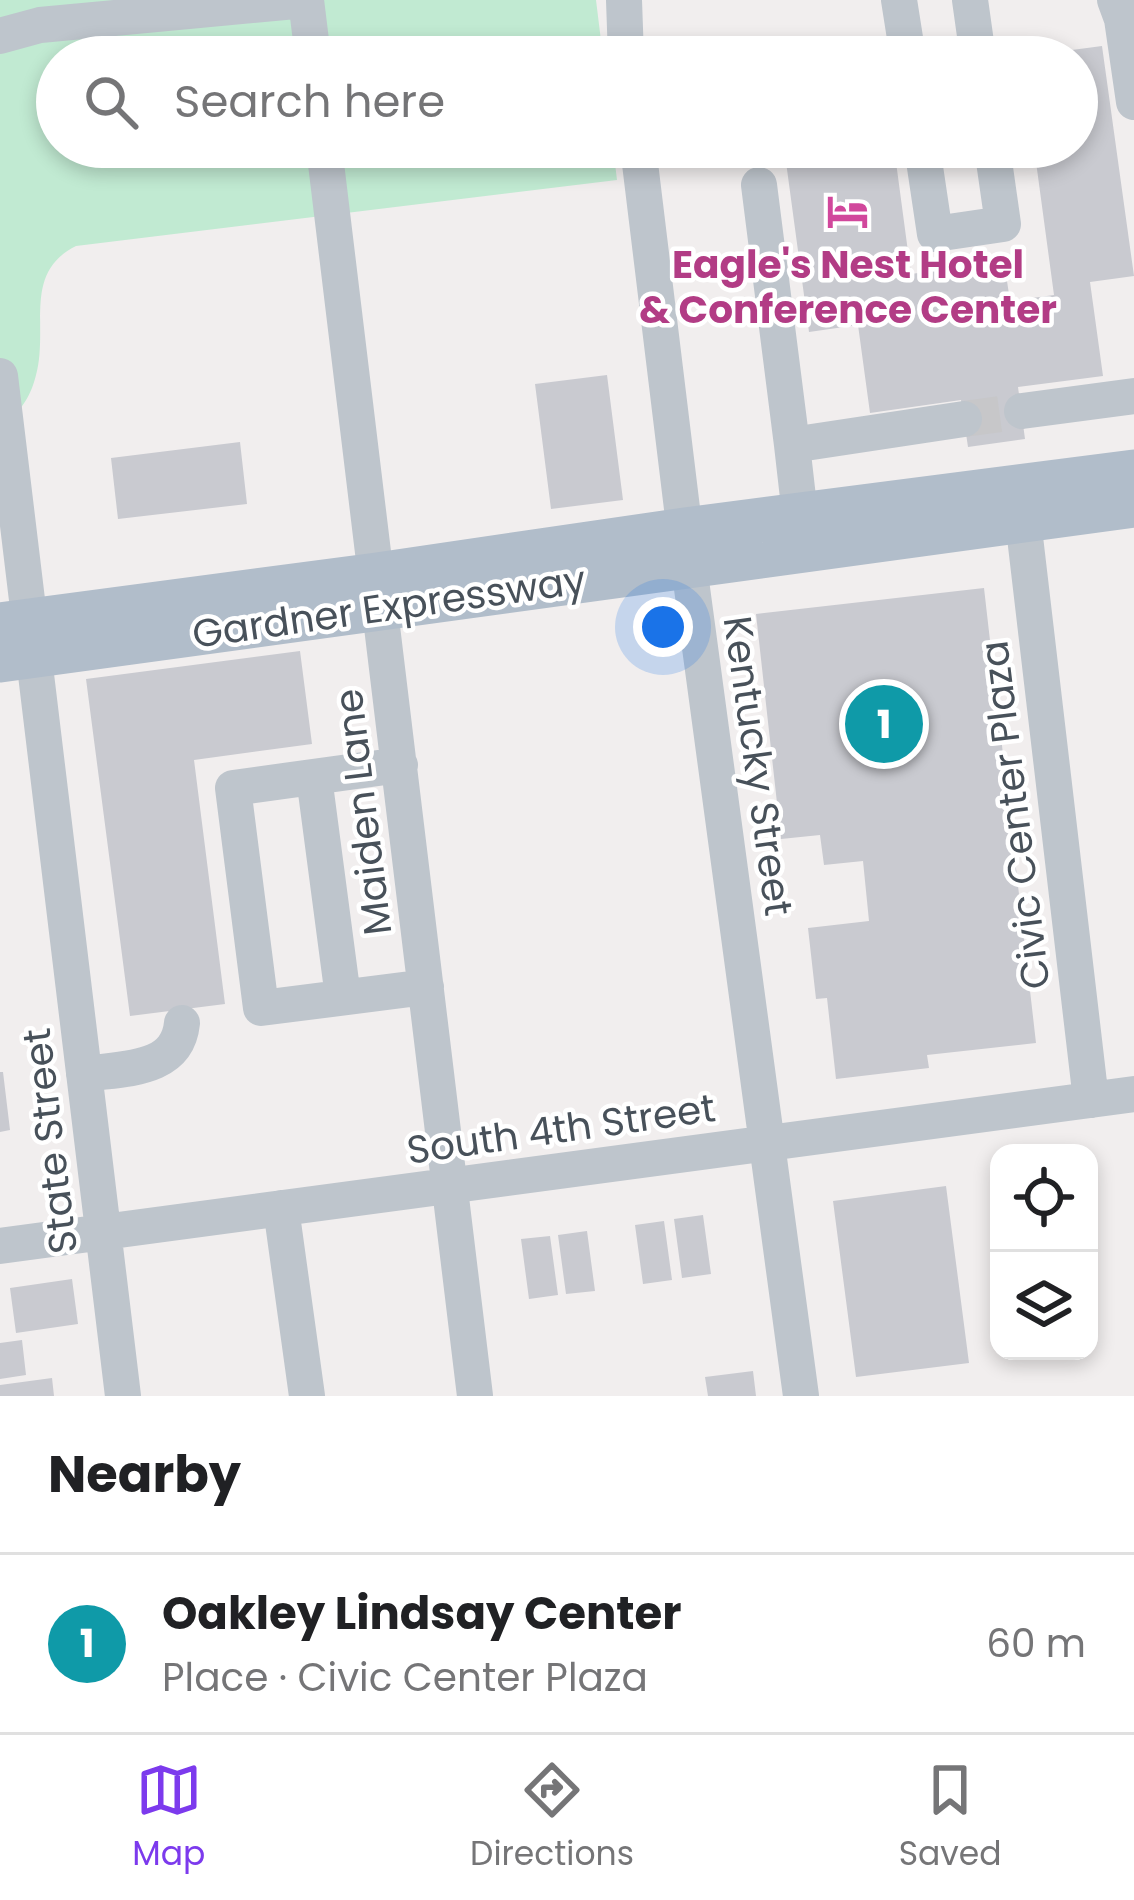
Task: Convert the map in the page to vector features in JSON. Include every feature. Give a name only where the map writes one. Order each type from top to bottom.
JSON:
[{"type":"main road","name":"Gardner Expressway","points":[[687,548],[800,515],[1134,472]]},
{"type":"main road","name":"Gardner Expressway","points":[[16,640],[687,548],[1023,520],[1134,505]]},
{"type":"street","points":[[0,36],[40,25],[306,0],[310,36]]},
{"type":"street","points":[[624,0],[624,36]]},
{"type":"street","points":[[899,0],[905,36]]},
{"type":"street","points":[[970,0],[975,36]]},
{"type":"street","points":[[1115,0],[1134,102]]},
{"type":"street","name":"Maiden Lane","points":[[327,168],[475,1396]]},
{"type":"street","name":"Kentucky Street","points":[[641,168],[801,1396]]},
{"type":"street","points":[[925,168],[935,234],[1003,224],[995,168]]},
{"type":"street","points":[[759,185],[800,515]]},
{"type":"street","name":"State Street","points":[[0,376],[16,640],[84,1074],[123,1396]]},
{"type":"street","points":[[1022,411],[1134,396]]},
{"type":"street","points":[[792,445],[964,419]]},
{"type":"street","name":"Civic Center Plaza","points":[[1023,520],[1091,1100]]},
{"type":"street","points":[[400,765],[233,788],[261,1008],[426,987]]},
{"type":"street","points":[[314,777],[343,997]]},
{"type":"street","points":[[84,1074],[156,1062],[171,1054],[181,1037],[182,1023]]},
{"type":"street","name":"South 4th Street","points":[[0,1246],[1134,1094]]},
{"type":"street","points":[[281,1208],[307,1396]]},
{"type":"green space","points":[[0,0],[596,0],[600,36],[36,36],[36,168],[616,168],[617,180],[76,246],[49,271],[43,286],[33,384],[22,406],[0,430]]},
{"type":"building","name":"Eagle's Nest Hotel & Conference Center","points":[[1102,46],[1134,276],[1090,282],[1103,376],[1018,387],[1025,439],[968,447],[961,400],[870,413],[858,325],[809,332],[787,168],[897,168],[911,274],[1004,261],[1010,301],[1054,295],[1037,168],[1098,168],[1098,47]]},
{"type":"building","points":[[607,375],[623,500],[551,509],[535,384]]},
{"type":"building","points":[[240,442],[247,504],[118,519],[111,458]]},
{"type":"building","points":[[984,588],[1036,1043],[927,1055],[929,1068],[836,1079],[827,998],[816,999],[808,928],[869,921],[863,861],[824,865],[820,835],[781,839],[756,614]]},
{"type":"building","points":[[300,651],[312,744],[194,760],[225,1004],[130,1016],[86,679]]},
{"type":"building","points":[[0,1072],[10,1130],[0,1132]]},
{"type":"building","points":[[946,1186],[969,1363],[856,1377],[833,1201]]},
{"type":"building","points":[[703,1215],[711,1274],[682,1278],[674,1219]]},
{"type":"building","points":[[664,1221],[672,1280],[643,1284],[635,1225]]},
{"type":"building","points":[[587,1231],[595,1291],[566,1294],[558,1235]]},
{"type":"building","points":[[550,1236],[558,1295],[529,1299],[521,1239]]},
{"type":"building","points":[[72,1279],[78,1324],[16,1333],[10,1288]]},
{"type":"building","points":[[22,1340],[26,1375],[0,1379],[0,1343]]},
{"type":"building","points":[[753,1371],[756,1396],[708,1396],[705,1377]]},
{"type":"building","points":[[52,1378],[54,1396],[0,1396],[0,1385]]},
{"type":"tunnel","points":[[964,419],[1022,411]]},
{"type":"place","name":"Eagle's Nest Hotel & Conference Center","points":[[848,212]]},
{"type":"place","name":"Oakley Lindsay Center","points":[[884,724]]}]
